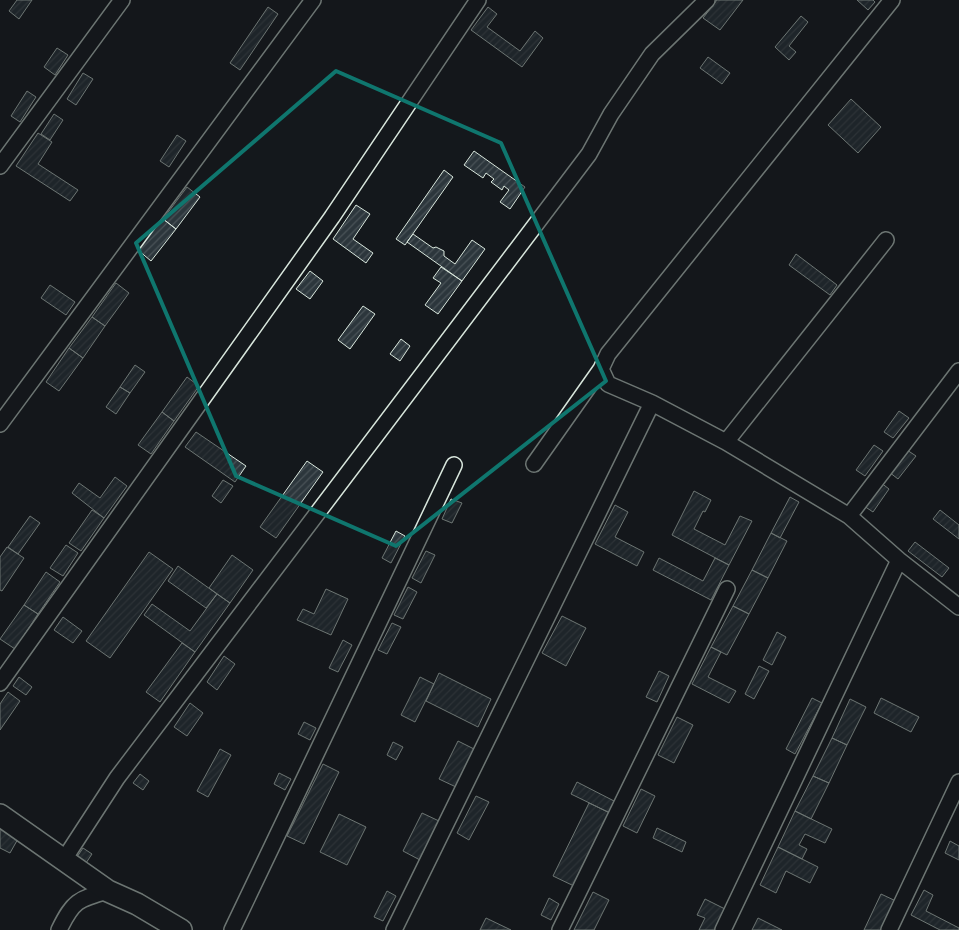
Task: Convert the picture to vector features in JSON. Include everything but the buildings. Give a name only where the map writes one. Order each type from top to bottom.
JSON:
[{"type":"street","points":[[0,166],[122,0]]},
{"type":"street","points":[[0,424],[313,0]]},
{"type":"street","points":[[0,683],[332,217],[478,0]]},
{"type":"street","points":[[63,860],[118,778],[588,154],[611,114],[652,54],[707,0]]},
{"type":"street","points":[[534,464],[601,369],[608,354],[892,0]]},
{"type":"street","points":[[726,442],[886,240]]},
{"type":"street","points":[[601,369],[608,384],[652,403],[726,442],[849,516],[899,560],[958,603]]},
{"type":"street","points":[[849,516],[959,372]]},
{"type":"street","points":[[394,930],[652,403]]},
{"type":"street","points":[[232,930],[454,465]]},
{"type":"street","points":[[723,930],[899,560]]},
{"type":"street","points":[[560,930],[727,589]]},
{"type":"street","points":[[889,930],[959,782]]},
{"type":"street","points":[[0,815],[108,892],[137,904],[181,930]]},
{"type":"street","points":[[59,930],[72,906],[84,898],[108,892]]},
{"type":"highlighted area","points":[[336,71],[501,143],[606,381],[396,546],[236,476],[136,243]]}]
